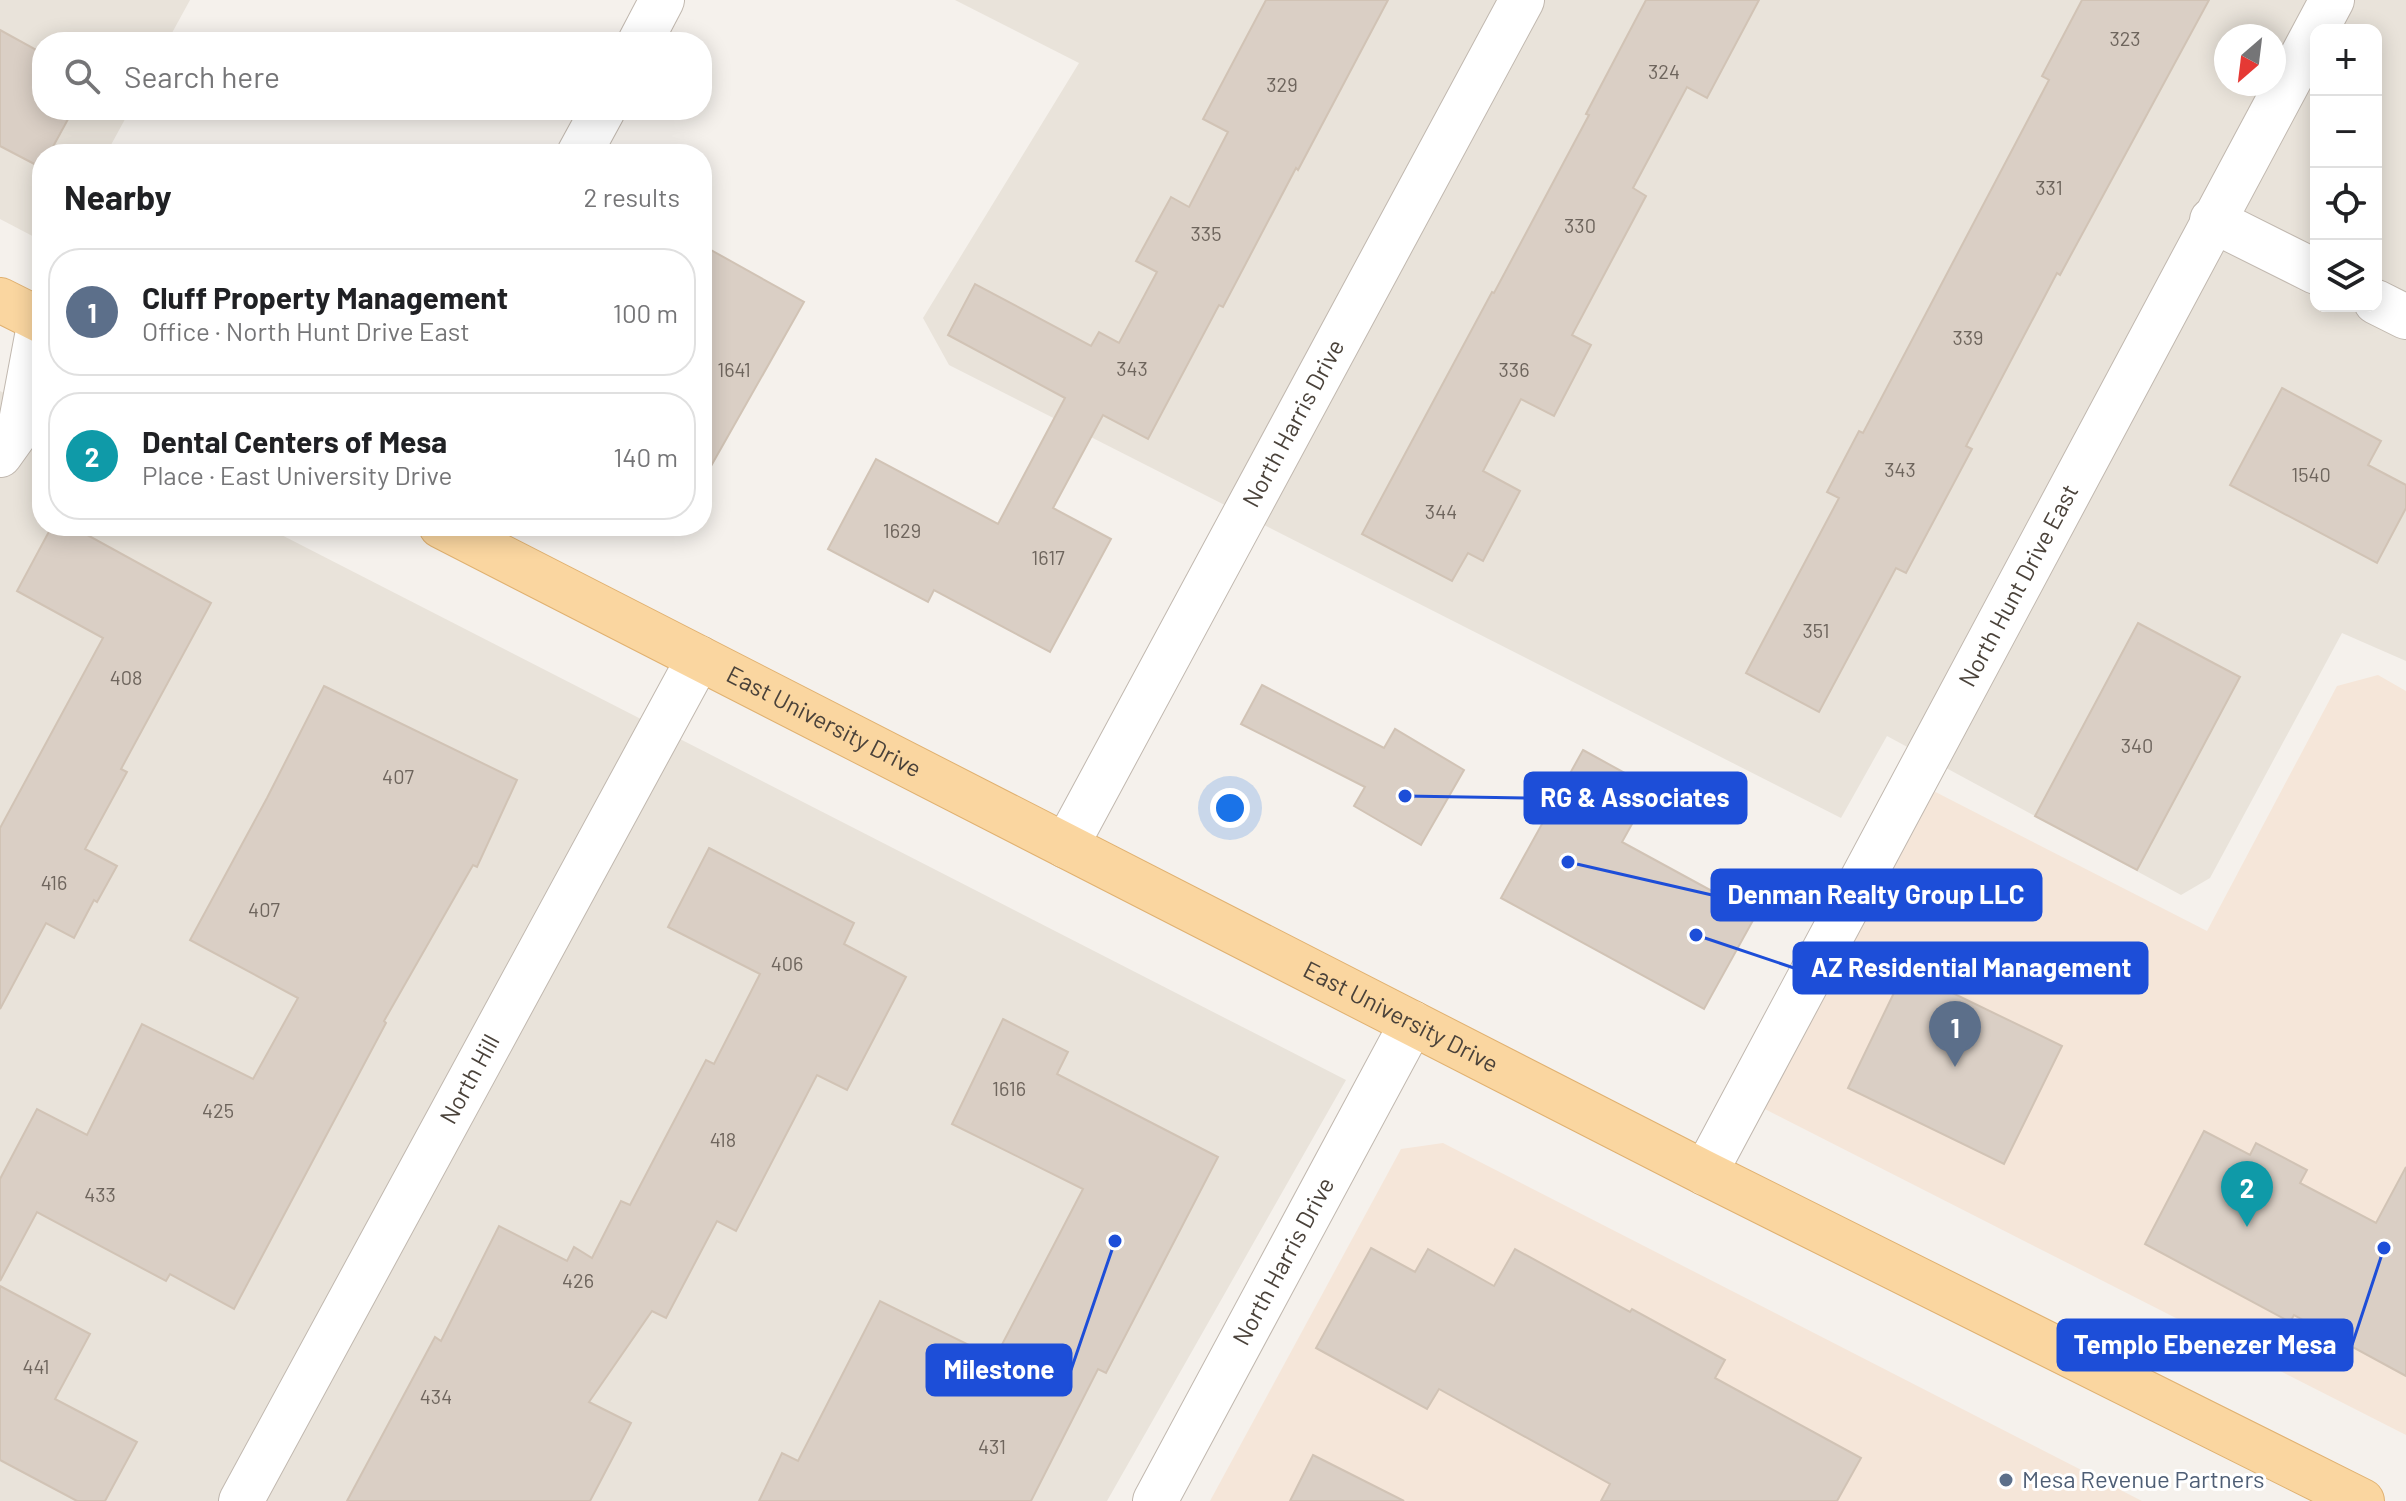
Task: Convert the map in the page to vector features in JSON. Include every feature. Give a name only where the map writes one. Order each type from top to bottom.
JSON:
[{"type":"main road","points":[[0,300],[32,316]]},
{"type":"main road","name":"East University Drive","points":[[461,536],[1705,1173],[2362,1501]]},
{"type":"street","points":[[645,32],[662,0]]},
{"type":"street","name":"North Harris Drive","points":[[1066,846],[1522,0]]},
{"type":"street","name":"North Hunt Drive East","points":[[1705,1173],[2332,0]]},
{"type":"street","points":[[584,144],[598,120]]},
{"type":"street","points":[[2212,220],[2310,269]]},
{"type":"street","points":[[2382,305],[2406,317]]},
{"type":"street","points":[[0,353],[32,328]]},
{"type":"street","points":[[0,455],[20,427],[32,366]]},
{"type":"street","name":"North Hill","points":[[241,1501],[699,658]]},
{"type":"street","name":"North Harris Drive","points":[[1155,1501],[1412,1023]]},
{"type":"shaded area","points":[[0,0],[190,0],[172,32],[32,32],[32,120],[125,120],[111,144],[32,144],[32,236],[0,219]]},
{"type":"shaded area","points":[[955,0],[2406,0],[2406,661],[2342,633],[2210,878],[2181,895],[1887,736],[1841,818],[949,365],[923,318],[1079,63]]},
{"type":"shaded area","points":[[0,391],[32,407],[32,536],[284,536],[1346,1080],[1107,1501],[0,1501]]},
{"type":"shaded area","points":[[2378,675],[2406,691],[2406,1435],[1745,1099],[1916,782],[2207,931],[2337,686]]},
{"type":"shaded area","points":[[1443,1143],[2142,1501],[1210,1501],[1401,1149]]},
{"type":"building","points":[[1266,0],[1388,0],[1298,170],[1296,168],[1223,307],[1219,305],[1148,439],[1103,415],[1053,508],[1111,539],[1050,652],[934,590],[928,602],[828,549],[876,459],[998,524],[1065,398],[948,335],[975,284],[1091,346],[1099,332],[1119,343],[1157,272],[1136,261],[1171,197],[1189,207],[1228,132],[1203,119]]},
{"type":"building","points":[[1646,0],[1759,0],[1707,98],[1687,87],[1633,188],[1646,196],[1572,335],[1591,345],[1554,416],[1521,399],[1483,471],[1520,491],[1483,561],[1468,553],[1452,581],[1362,534],[1589,115],[1586,114]]},
{"type":"building","points":[[2082,0],[2209,0],[2060,275],[2057,273],[1966,446],[1972,449],[1906,573],[1896,568],[1819,712],[1746,673],[1839,498],[1827,492],[1859,431],[1863,433],[2049,80],[2042,76]]},
{"type":"building","points":[[0,30],[32,48],[32,120],[68,120],[54,144],[32,144],[32,163],[0,146]]},
{"type":"building","points":[[712,251],[804,302],[712,464]]},
{"type":"building","points":[[2282,388],[2381,441],[2368,465],[2406,485],[2406,508],[2377,563],[2230,485]]},
{"type":"building","points":[[47,536],[89,536],[211,603],[121,769],[127,772],[85,849],[117,866],[74,938],[46,923],[0,1009],[0,828],[103,638],[17,591]]},
{"type":"building","points":[[2138,623],[2240,677],[2137,870],[2035,816]]},
{"type":"building","points":[[1262,685],[1384,748],[1395,729],[1464,770],[1421,845],[1354,806],[1365,787],[1241,724]]},
{"type":"building","points":[[324,686],[517,780],[477,867],[473,865],[384,1021],[386,1023],[234,1309],[170,1274],[166,1281],[37,1212],[0,1281],[0,1179],[37,1109],[87,1135],[142,1024],[253,1079],[298,998],[190,940]]},
{"type":"building","points":[[1583,750],[1652,788],[1622,842],[1756,915],[1704,1009],[1501,898]]},
{"type":"building","points":[[709,848],[854,923],[844,944],[906,977],[847,1090],[817,1075],[736,1231],[717,1221],[666,1318],[652,1311],[589,1402],[631,1423],[590,1501],[347,1501],[435,1337],[441,1341],[499,1226],[567,1261],[574,1247],[592,1258],[621,1201],[630,1205],[706,1060],[714,1064],[760,974],[668,927]]},
{"type":"building","points":[[1905,970],[2062,1046],[2004,1164],[1848,1088]]},
{"type":"building","points":[[1003,1019],[1068,1052],[1057,1074],[1218,1157],[1106,1373],[1098,1369],[1031,1501],[759,1501],[782,1453],[798,1461],[880,1301],[995,1358],[1083,1189],[952,1124]]},
{"type":"building","points":[[2204,1131],[2250,1155],[2256,1143],[2307,1170],[2300,1183],[2376,1223],[2406,1167],[2406,1376],[2294,1315],[2290,1322],[2145,1244]]},
{"type":"building","points":[[1371,1248],[1415,1272],[1428,1249],[1494,1286],[1515,1249],[1725,1360],[1715,1378],[1861,1458],[1837,1501],[1601,1501],[1610,1484],[1439,1389],[1427,1409],[1316,1348]]},
{"type":"building","points":[[0,1286],[90,1334],[55,1399],[137,1442],[105,1501],[77,1501],[0,1460]]},
{"type":"building","points":[[1313,1455],[1404,1501],[1290,1501]]},
{"type":"place","name":"RG & Associates","points":[[1405,796]]},
{"type":"place","name":"Denman Realty Group LLC","points":[[1568,862]]},
{"type":"place","name":"AZ Residential Management","points":[[1696,935]]},
{"type":"place","name":"Cluff Property Management","points":[[1955,1067]]},
{"type":"place","name":"Dental Centers of Mesa","points":[[2247,1227]]},
{"type":"place","name":"Milestone","points":[[1115,1241]]},
{"type":"place","name":"Templo Ebenezer Mesa","points":[[2384,1248]]},
{"type":"place","name":"Mesa Revenue Partners","points":[[2006,1480]]}]
